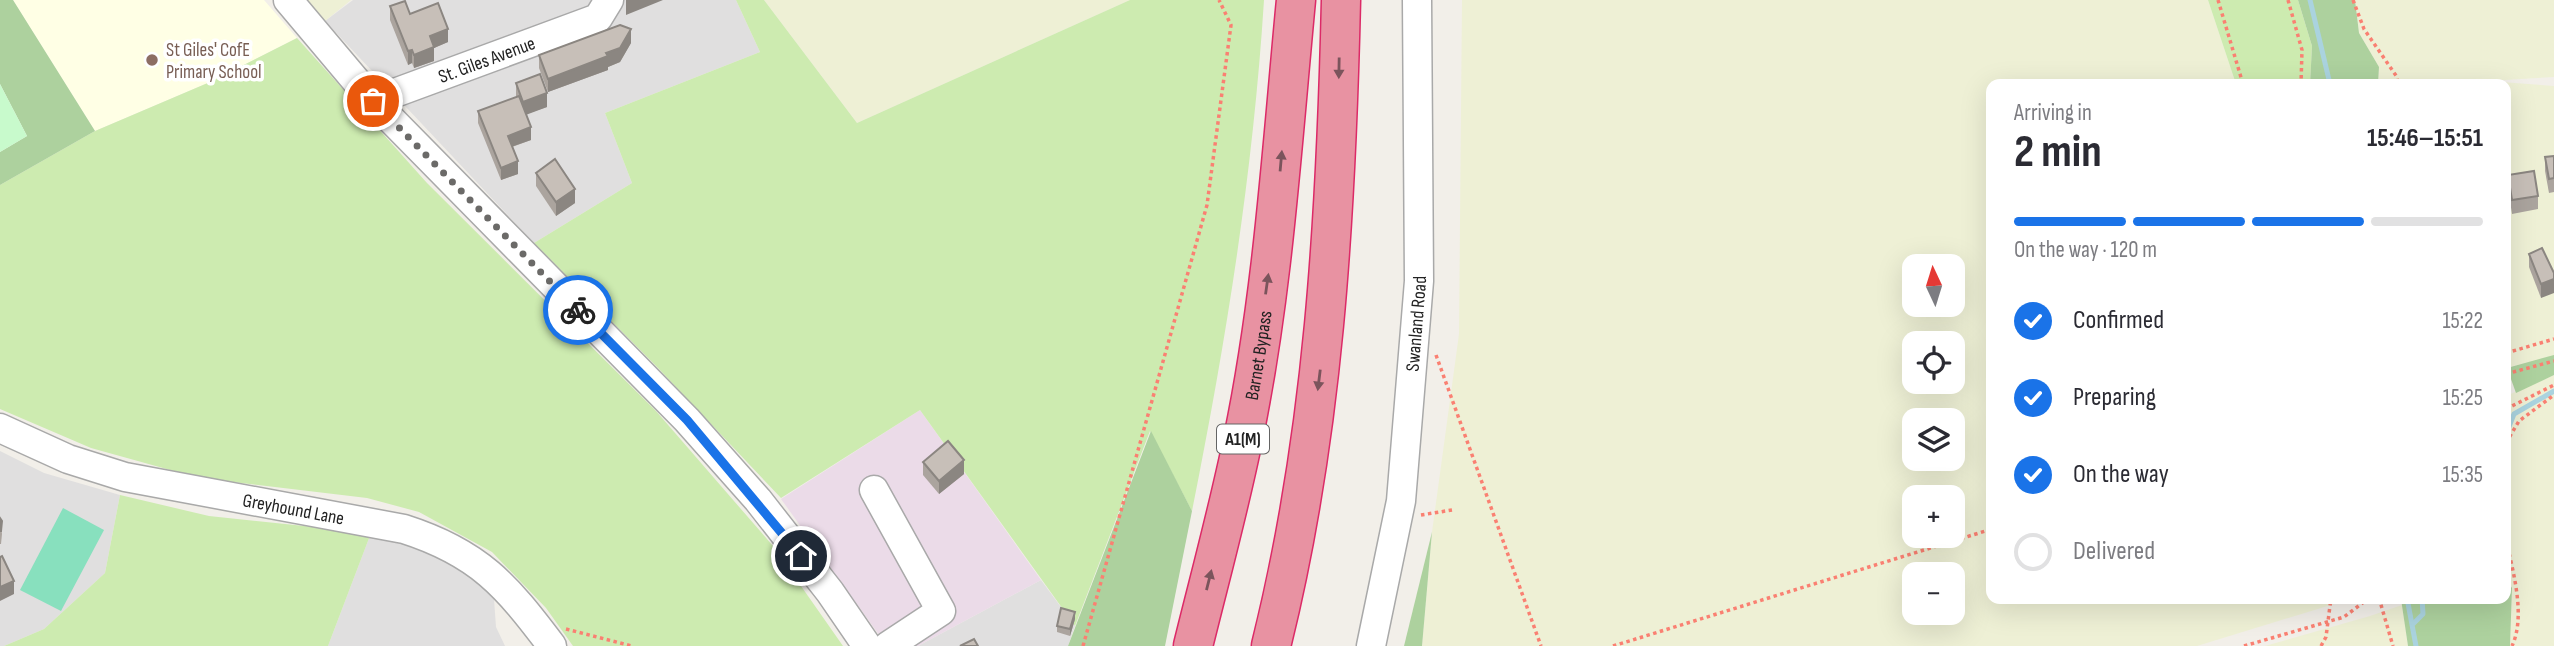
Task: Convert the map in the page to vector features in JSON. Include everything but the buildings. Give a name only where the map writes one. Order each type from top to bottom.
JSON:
[{"type":"highway","name":"Barnet Bypass","points":[[1193,646],[1243,438],[1274,229],[1296,0]]},
{"type":"highway","points":[[1271,646],[1312,437],[1327,312],[1337,174],[1341,0]]},
{"type":"street","points":[[288,0],[373,101],[687,420],[758,500],[867,646]]},
{"type":"street","name":"Swanland Road","points":[[1371,646],[1398,513],[1419,281],[1418,0]]},
{"type":"street","name":"St. Giles Avenue","points":[[373,101],[603,9]]},
{"type":"street","name":"Greyhound Lane","points":[[0,428],[68,459],[125,477],[404,529],[442,541],[475,561],[508,588],[545,637]]},
{"type":"street","points":[[874,491],[941,611],[888,646]]},
{"type":"path","points":[[1083,646],[1207,205],[1231,25],[1219,0]]},
{"type":"path","points":[[2218,0],[2242,79]]},
{"type":"path","points":[[2288,0],[2302,50],[2301,79]]},
{"type":"path","points":[[2353,0],[2364,29],[2397,79]]},
{"type":"path","points":[[2511,352],[2554,339]]},
{"type":"path","points":[[1432,342],[1541,646]]},
{"type":"path","points":[[2511,373],[2554,361]]},
{"type":"path","points":[[2511,406],[2554,385]]},
{"type":"path","points":[[2511,435],[2519,421],[2554,396]]},
{"type":"path","points":[[1398,513],[1436,515],[1452,510]]},
{"type":"path","points":[[1613,646],[1986,531]]},
{"type":"path","points":[[2511,562],[2518,634],[2512,646]]},
{"type":"path","points":[[2321,646],[2330,604]]},
{"type":"path","points":[[2244,646],[2344,617],[2361,604]]},
{"type":"path","points":[[2381,604],[2393,646]]},
{"type":"path","points":[[545,637],[559,627],[632,646]]},
{"type":"shaded area","name":"St Giles' CofE Primary School","points":[[13,0],[264,0],[297,38],[210,82],[95,131]]},
{"type":"shaded area","points":[[307,0],[351,0],[325,21]]},
{"type":"shaded area","points":[[353,0],[736,0],[760,52],[605,113],[632,183],[534,243],[325,21]]},
{"type":"shaded area","points":[[764,0],[1130,0],[857,123]]},
{"type":"shaded area","points":[[1462,0],[2208,0],[2234,79],[1986,79],[1986,604],[2334,604],[2197,646],[1422,646],[1432,532],[1459,334]]},
{"type":"shaded area","points":[[2355,0],[2554,0],[2554,77],[2378,79],[2379,67],[2359,33]]},
{"type":"shaded area","points":[[2511,83],[2554,86],[2554,356],[2511,367]]},
{"type":"shaded area","points":[[2554,375],[2554,646],[2510,646],[2511,394]]},
{"type":"shaded area","points":[[920,410],[1041,580],[918,646],[887,646],[781,499]]},
{"type":"shaded area","points":[[0,451],[44,473],[120,495],[105,573],[44,629],[4,646],[0,646]]},
{"type":"shaded area","points":[[371,533],[432,550],[480,577],[494,599],[496,627],[505,646],[328,646]]},
{"type":"shaded area","points":[[1041,580],[1075,626],[1068,646],[918,646]]},
{"type":"shaded area","points":[[2402,605],[2408,646],[2265,646],[2370,616]]},
{"type":"green space","points":[[0,0],[13,0],[95,131],[0,185],[0,152],[27,136],[0,84]]},
{"type":"green space","points":[[736,0],[764,0],[857,123],[1130,0],[1264,0],[1253,129],[1237,257],[1192,511],[1150,431],[1075,626],[920,410],[781,498],[534,243],[632,183],[605,113],[760,52]]},
{"type":"green space","points":[[2208,0],[2298,0],[2312,46],[2310,79],[2234,79]]},
{"type":"green space","points":[[2298,0],[2355,0],[2359,33],[2379,67],[2378,79],[2310,79],[2312,46]]},
{"type":"green space","points":[[297,38],[427,183],[656,411],[773,546],[843,646],[573,646],[546,608],[492,552],[419,512],[367,498],[199,478],[91,448],[0,409],[0,185],[95,131],[210,82]]},
{"type":"green space","points":[[0,84],[27,136],[0,152]]},
{"type":"green space","points":[[2554,355],[2554,375],[2516,393],[2511,379],[2511,367]]},
{"type":"green space","points":[[1151,431],[1192,511],[1165,646],[1068,646]]},
{"type":"green space","points":[[120,495],[209,516],[371,533],[328,646],[4,646],[44,629],[105,573]]},
{"type":"green space","points":[[63,508],[104,530],[61,611],[20,590]]},
{"type":"green space","points":[[1432,532],[1422,646],[1404,646]]},
{"type":"green space","points":[[2512,588],[2510,646],[2408,646],[2402,604],[2511,604]]},
{"type":"waterway","points":[[2310,0],[2329,79]]},
{"type":"waterway","points":[[2511,422],[2514,414],[2554,391]]},
{"type":"waterway","points":[[2408,604],[2416,646]]},
{"type":"waterway","points":[[2414,623],[2423,614],[2422,604]]},
{"type":"way so far","points":[[373,101],[578,310]]},
{"type":"place","name":"St Giles' CofE Primary School","points":[[152,60]]},
{"type":"route","points":[[578,310],[687,420],[758,500],[801,556]]}]
